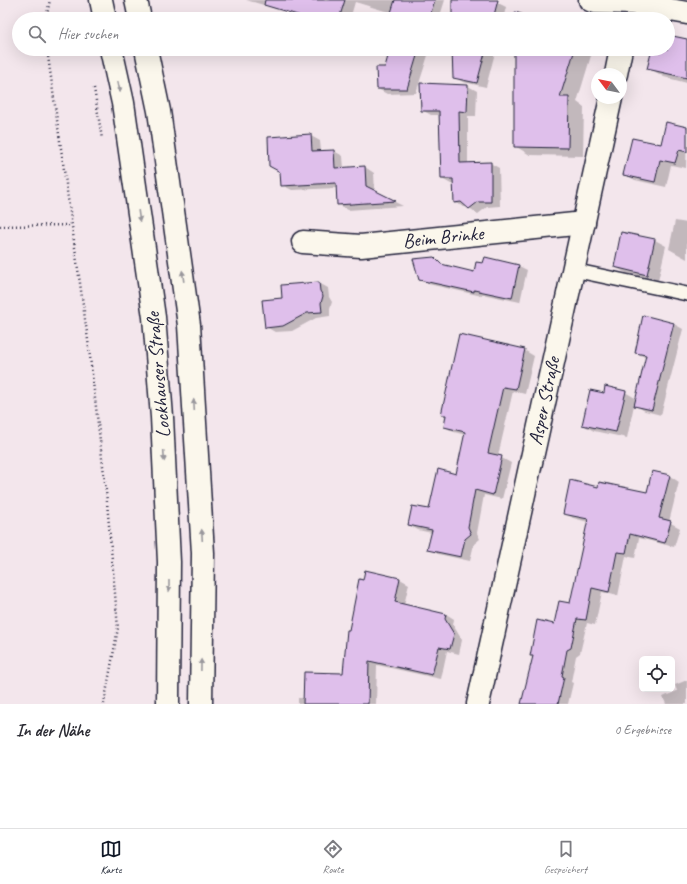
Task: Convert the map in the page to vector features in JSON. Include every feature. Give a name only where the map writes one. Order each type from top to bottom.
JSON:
[{"type":"main road","points":[[101,0],[104,12]]},
{"type":"main road","points":[[136,0],[139,12]]},
{"type":"main road","points":[[590,0],[631,7],[687,13]]},
{"type":"main road","name":"Lockhauser Straße","points":[[113,56],[123,103],[154,317],[162,417],[169,562],[168,704]]},
{"type":"main road","name":"Lockhauser Straße","points":[[147,56],[159,111],[190,325],[203,553],[201,704]]},
{"type":"main road","points":[[617,68],[620,56]]},
{"type":"main road","name":"Asper Straße","points":[[478,704],[610,104]]},
{"type":"main road","name":"Beim Brinke","points":[[303,242],[362,246],[584,223]]},
{"type":"lane","points":[[573,270],[687,294]]},
{"type":"path","points":[[47,12],[50,0]]},
{"type":"path","points":[[48,56],[88,340],[106,491],[118,628],[104,704]]},
{"type":"path","points":[[94,88],[103,142]]},
{"type":"path","points":[[0,226],[71,225]]},
{"type":"building","points":[[265,0],[345,0],[341,12],[288,12],[264,5]]},
{"type":"building","points":[[395,0],[435,0],[431,12],[391,12]]},
{"type":"building","points":[[452,0],[498,0],[495,12],[452,12]]},
{"type":"building","points":[[675,36],[687,39],[687,78],[647,69],[650,56],[675,56]]},
{"type":"building","points":[[388,56],[417,56],[407,89],[377,89],[376,67],[385,67]]},
{"type":"building","points":[[452,56],[484,56],[477,83],[453,78]]},
{"type":"building","points":[[514,56],[573,56],[560,97],[569,97],[568,148],[514,147]]},
{"type":"building","points":[[420,83],[468,85],[467,112],[459,111],[460,163],[491,162],[491,202],[478,202],[469,209],[461,202],[454,203],[453,179],[441,179],[439,111],[421,111]]},
{"type":"building","points":[[666,122],[687,127],[687,152],[679,150],[675,163],[660,160],[655,182],[623,175],[632,138],[661,144]]},
{"type":"building","points":[[311,134],[312,151],[334,150],[335,168],[365,166],[366,186],[396,201],[337,205],[336,183],[281,186],[280,172],[269,166],[268,137]]},
{"type":"building","points":[[621,232],[655,239],[647,275],[614,267]]},
{"type":"building","points":[[434,257],[441,264],[474,272],[476,262],[483,263],[485,257],[519,265],[512,298],[474,290],[474,292],[419,280],[413,259]]},
{"type":"building","points":[[319,282],[320,291],[323,296],[321,303],[322,312],[307,313],[283,326],[265,328],[262,300],[282,298],[281,285]]},
{"type":"building","points":[[643,315],[674,323],[652,410],[634,406],[646,355],[635,353]]},
{"type":"building","points":[[459,334],[525,349],[516,389],[503,387],[488,453],[502,456],[493,495],[475,490],[468,527],[471,534],[465,539],[461,557],[427,550],[432,530],[408,525],[412,506],[429,509],[438,469],[456,474],[465,432],[444,427],[446,415],[441,415]]},
{"type":"building","points":[[605,386],[626,391],[616,432],[582,425],[590,390],[604,393]]},
{"type":"building","points":[[652,471],[670,475],[659,518],[671,521],[665,543],[630,534],[626,553],[617,552],[609,592],[592,588],[586,620],[577,619],[571,648],[567,650],[562,676],[564,677],[558,704],[521,704],[533,656],[530,656],[537,620],[554,624],[559,601],[570,603],[588,519],[563,514],[570,480],[598,487],[599,482],[647,492]]},
{"type":"building","points":[[365,570],[400,578],[395,602],[446,614],[445,619],[454,634],[450,649],[439,647],[432,675],[369,661],[368,704],[303,704],[304,672],[343,673],[347,630],[349,630],[359,579],[363,580]]}]
